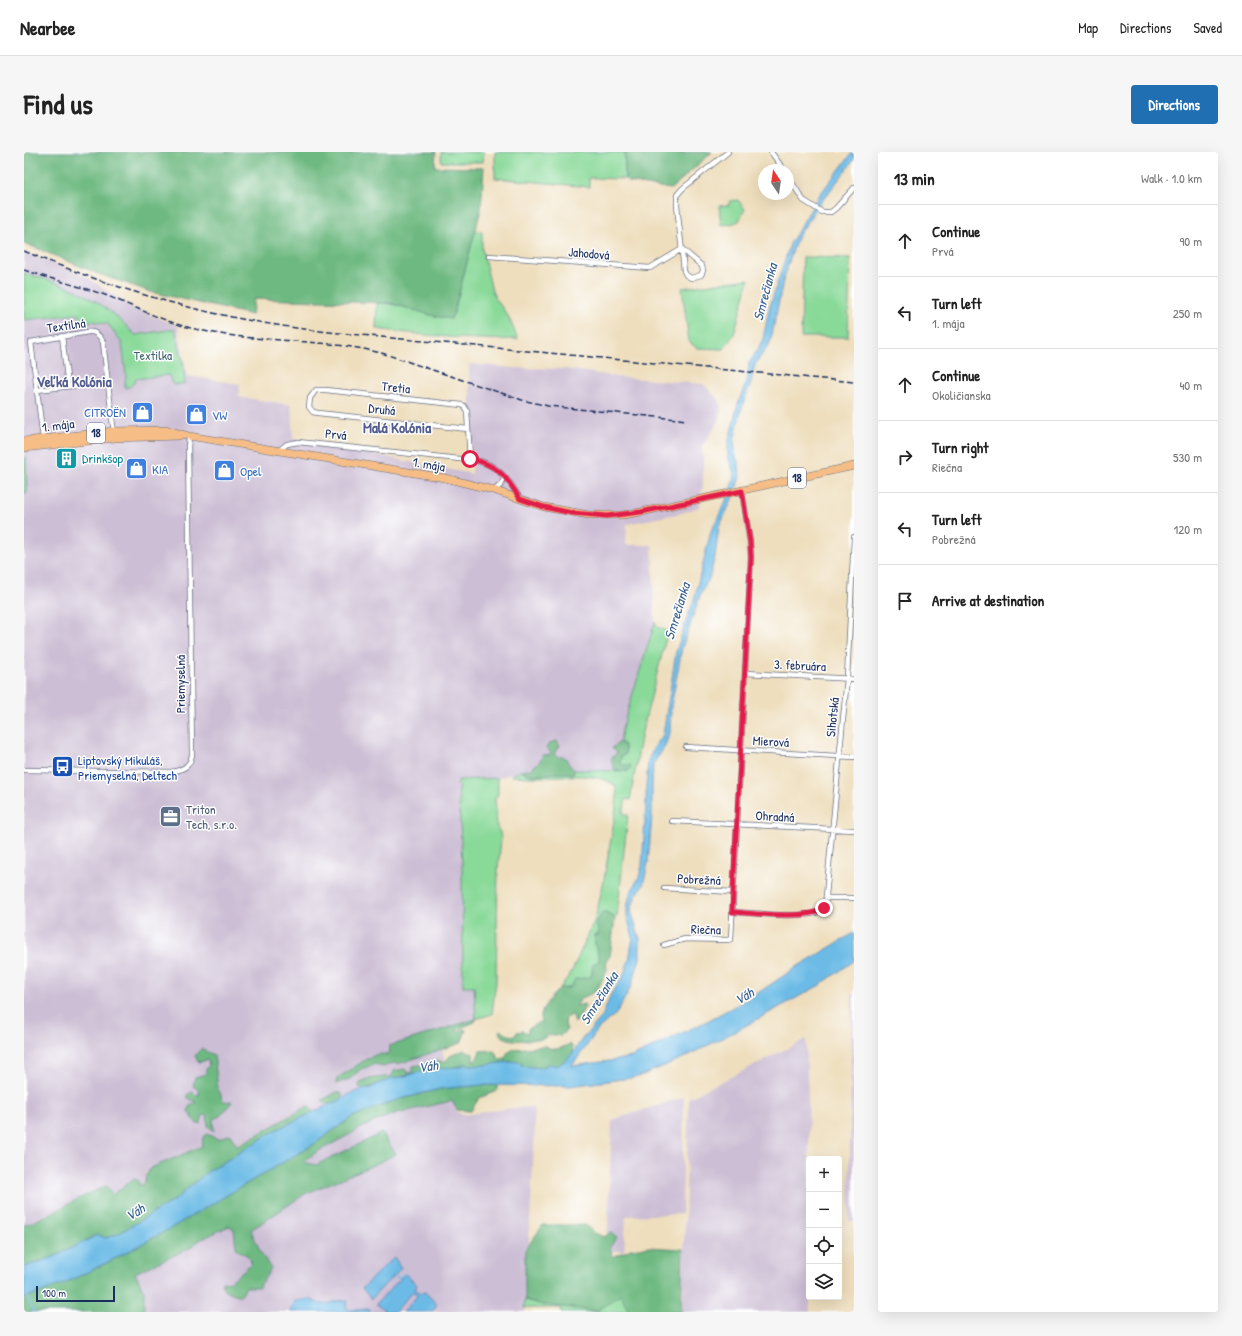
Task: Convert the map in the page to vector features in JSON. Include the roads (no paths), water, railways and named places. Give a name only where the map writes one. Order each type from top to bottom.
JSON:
[{"type":"main road","name":"1. mája","points":[[24,441],[168,430],[189,436],[445,478],[493,490],[544,507],[589,515],[607,516],[641,512],[741,491]]},
{"type":"main road","name":"1. mája","points":[[24,448],[114,434]]},
{"type":"main road","name":"18","points":[[741,491],[854,466]]},
{"type":"street","points":[[682,249],[702,266],[703,271],[701,275],[692,278],[685,273],[682,249],[677,205],[678,193],[728,152]]},
{"type":"street","points":[[771,152],[780,164]]},
{"type":"street","points":[[794,186],[805,202],[822,212],[831,212],[854,188]]},
{"type":"street","name":"Jahodová","points":[[489,256],[648,268],[653,267],[682,249]]},
{"type":"street","name":"Textilná","points":[[43,439],[31,342],[92,332],[98,335],[103,342],[114,434]]},
{"type":"street","points":[[62,336],[68,386]]},
{"type":"street","points":[[37,390],[107,382]]},
{"type":"street","name":"Tretia","points":[[318,413],[311,411],[309,407],[310,398],[316,390],[326,390],[464,406],[467,411],[468,429]]},
{"type":"street","name":"Druhá","points":[[318,413],[468,429]]},
{"type":"street","points":[[468,429],[470,459]]},
{"type":"street","name":"Priemyselná","points":[[24,770],[171,772],[183,769],[190,762],[192,755],[189,436]]},
{"type":"street","name":"Prvá","points":[[278,451],[287,444],[298,442],[470,459],[487,463],[498,470],[505,477],[520,499]]},
{"type":"street","points":[[493,490],[501,485],[505,477]]},
{"type":"street","name":"Riečna","points":[[664,945],[685,939],[731,939],[751,557],[750,542],[741,491]]},
{"type":"street","name":"Sihotská","points":[[826,898],[847,678],[854,538]]},
{"type":"street","name":"3. februára","points":[[745,673],[854,679]]},
{"type":"street","name":"Mierová","points":[[686,747],[854,757]]},
{"type":"street","name":"Ohradná","points":[[672,821],[854,830]]},
{"type":"street","name":"Pobrežná","points":[[664,888],[733,892]]},
{"type":"street","points":[[732,912],[796,914],[815,913],[824,908],[826,898],[854,898]]},
{"type":"water","points":[[853,152],[854,160],[818,206],[797,238],[783,281],[771,340],[768,347],[755,364],[751,382],[741,410],[734,442],[740,477],[733,498],[719,527],[715,557],[709,579],[701,593],[682,648],[671,707],[670,733],[664,748],[653,764],[652,816],[648,863],[643,885],[636,896],[631,911],[640,939],[640,959],[631,987],[616,1014],[600,1027],[572,1066],[632,1057],[707,1021],[752,997],[795,968],[854,933],[854,961],[820,985],[736,1031],[683,1058],[638,1077],[570,1086],[482,1085],[440,1089],[393,1101],[352,1117],[314,1144],[171,1228],[114,1259],[63,1284],[24,1298],[24,1267],[54,1257],[97,1235],[106,1238],[118,1234],[176,1199],[206,1173],[276,1130],[357,1091],[371,1088],[377,1084],[394,1078],[425,1070],[430,1071],[442,1068],[459,1067],[466,1064],[479,1066],[513,1062],[520,1062],[522,1066],[541,1068],[549,1064],[557,1066],[573,1053],[582,1039],[602,1017],[611,994],[623,977],[629,960],[633,937],[627,917],[627,908],[630,894],[639,877],[642,866],[648,761],[653,749],[663,735],[676,652],[693,603],[711,531],[725,503],[733,481],[734,474],[728,456],[728,444],[738,403],[747,381],[749,363],[763,339],[769,309],[790,244],[820,194]]},
{"type":"water","points":[[394,1257],[401,1268],[371,1299],[362,1288]]},
{"type":"water","points":[[405,1274],[417,1285],[415,1289],[421,1293],[425,1292],[437,1304],[432,1312],[403,1312],[417,1296],[413,1291],[395,1312],[386,1312],[376,1304]]},
{"type":"water","points":[[310,1299],[322,1304],[348,1301],[346,1308],[352,1310],[369,1309],[371,1312],[290,1312],[295,1301]]},
{"type":"waterway","points":[[395,1274],[398,1278],[405,1274]]},
{"type":"waterway","points":[[27,1296],[34,1312]]},
{"type":"railway","points":[[24,251],[101,281],[140,293],[217,314],[257,322],[339,333],[854,382]]},
{"type":"railway","points":[[24,270],[105,295],[163,319],[199,330],[246,337],[341,345],[365,349],[388,355],[522,400],[548,406],[687,420]]},
{"type":"place","name":"CITROËN","points":[[142,412]]},
{"type":"place","name":"VW","points":[[197,415]]},
{"type":"place","name":"Drinkšop","points":[[67,458]]},
{"type":"place","name":"KIA","points":[[137,469]]},
{"type":"place","name":"Opel","points":[[225,471]]},
{"type":"place","name":"Liptovský Mikuláš, Priemyselná, Deltech","points":[[62,767]]},
{"type":"place","name":"Triton Tech, s.r.o.","points":[[170,816]]},
{"type":"district","name":"Veľká Kolónia","points":[[74,382]]},
{"type":"district","name":"Malá Kolónia","points":[[397,428]]},
{"type":"water label","name":"Smrečianka","points":[[765,292]]},
{"type":"water label","name":"Smrečianka","points":[[677,611]]},
{"type":"water label","name":"Váh","points":[[744,996]]},
{"type":"water label","name":"Smrečianka","points":[[599,998]]},
{"type":"water label","name":"Váh","points":[[428,1066]]},
{"type":"water label","name":"Váh","points":[[135,1212]]},
{"type":"park label","name":"Textilka","points":[[153,355]]}]
